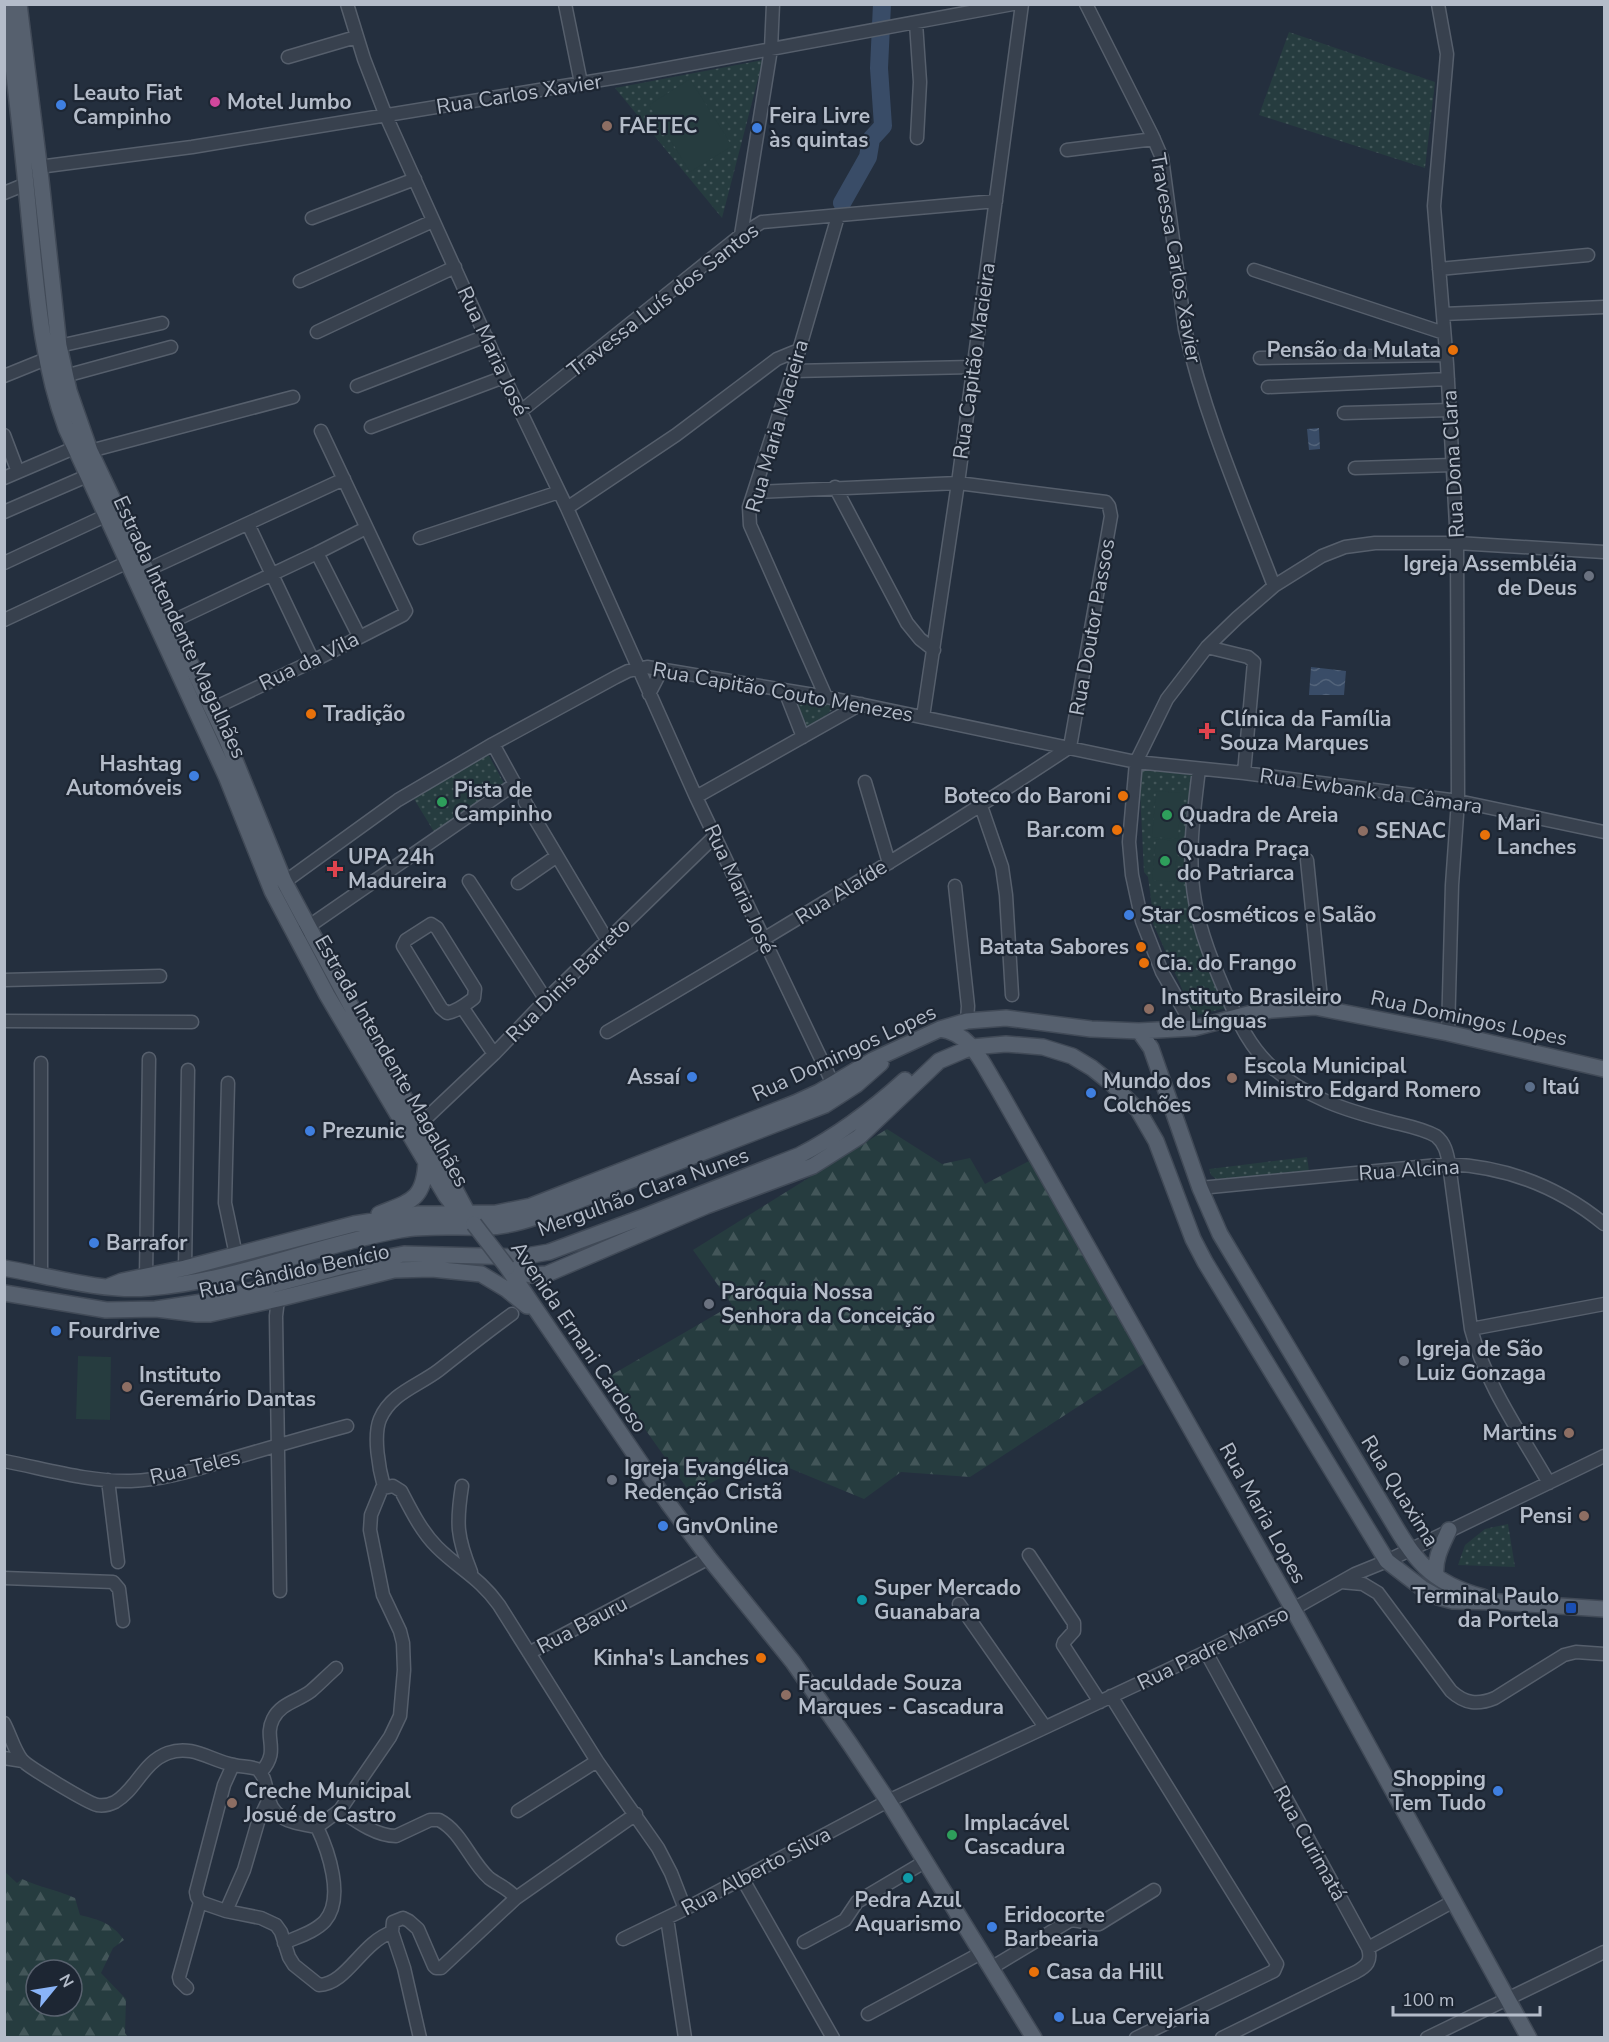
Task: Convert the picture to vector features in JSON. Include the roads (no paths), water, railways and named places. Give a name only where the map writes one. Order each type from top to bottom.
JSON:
[{"type":"main road","name":"Estrada Intendente Magalhães","points":[[4,4],[10,83],[30,174],[59,346],[74,409],[90,451],[212,709],[278,886]]},
{"type":"main road","name":"Estrada Intendente Magalhães","points":[[19,4],[40,319],[46,359],[58,408],[105,516],[301,931],[333,1005],[453,1205],[470,1218]]},
{"type":"main road","name":"Estrada Intendente Magalhães","points":[[301,931],[357,1017],[420,1124],[470,1218]]},
{"type":"main road","name":"Rua Domingos Lopes","points":[[470,1218],[531,1206],[795,1103],[873,1060],[940,1029],[967,1021],[1006,1018],[1091,1029],[1139,1031],[1194,1028],[1271,1009],[1323,1008],[1448,1033],[1605,1069]]},
{"type":"main road","name":"Rua Maria Lopes","points":[[940,1029],[957,1033],[972,1047],[1002,1096],[1293,1609],[1529,2037]]},
{"type":"main road","name":"Rua Quaxima","points":[[1139,1031],[1150,1048],[1210,1215],[1409,1550],[1420,1564],[1456,1588],[1500,1602]]},
{"type":"main road","name":"Rua Quaxima","points":[[972,1047],[1006,1044],[1043,1047],[1072,1056],[1100,1074],[1138,1110],[1166,1165],[1193,1239],[1205,1262],[1387,1561],[1422,1588],[1438,1597],[1462,1602],[1500,1602]]},
{"type":"main road","points":[[508,1269],[531,1275],[547,1274],[706,1206],[813,1166],[860,1137],[939,1061],[972,1047]]},
{"type":"main road","name":"Mergulhão Clara Nunes","points":[[107,1287],[147,1288],[187,1282],[418,1227],[488,1227],[523,1222],[825,1105],[869,1074],[894,1051]]},
{"type":"main road","name":"Mergulhão Clara Nunes","points":[[156,1309],[216,1300],[347,1265],[404,1254],[520,1257],[549,1252],[765,1170],[810,1150],[850,1124],[912,1075],[939,1061]]},
{"type":"main road","points":[[354,1224],[412,1199],[422,1188],[426,1162]]},
{"type":"main road","name":"Rua Cândido Benício","points":[[4,1268],[107,1287],[123,1281],[185,1268],[354,1224],[418,1214],[470,1218]]},
{"type":"main road","name":"Avenida Ernani Cardoso","points":[[470,1218],[508,1269],[662,1494],[793,1662],[888,1801],[1034,2037]]},
{"type":"main road","name":"Rua Cândido Benício","points":[[4,1293],[106,1310],[156,1309],[210,1314],[394,1270],[432,1269],[481,1274],[516,1296],[542,1320]]},
{"type":"main road","points":[[1368,1527],[1376,1527],[1383,1523],[1386,1511]]},
{"type":"main road","points":[[1436,1576],[1435,1566],[1438,1554],[1449,1530]]},
{"type":"main road","points":[[1500,1602],[1605,1609]]},
{"type":"street","name":"Rua Maria José","points":[[347,4],[356,37],[386,116],[504,377],[567,507],[637,669],[696,797],[833,1084]]},
{"type":"street","points":[[565,4],[581,83]]},
{"type":"street","points":[[741,235],[771,49],[773,4]]},
{"type":"street","name":"Rua Carlos Xavier","points":[[4,193],[30,174],[581,83],[877,31],[1012,4]]},
{"type":"street","name":"Rua Capitão Macieira","points":[[923,717],[958,483],[1022,4]]},
{"type":"street","name":"Travessa Carlos Xavier","points":[[1086,4],[1162,159],[1185,329],[1191,357],[1224,454],[1274,586]]},
{"type":"street","name":"Rua Dona Clara","points":[[1438,4],[1447,54],[1434,192],[1434,222],[1448,379],[1457,543],[1458,801],[1452,885],[1448,1033]]},
{"type":"street","points":[[916,23],[920,82],[917,138]]},
{"type":"street","points":[[288,57],[356,37]]},
{"type":"street","points":[[1067,150],[1154,139]]},
{"type":"street","points":[[312,218],[415,179]]},
{"type":"street","name":"Travessa Luís dos Santos","points":[[521,411],[741,235],[762,222],[996,201]]},
{"type":"street","name":"Rua Maria Macieira","points":[[826,697],[750,525],[749,507],[793,370],[838,216]]},
{"type":"street","points":[[300,281],[434,221]]},
{"type":"street","points":[[1439,269],[1588,255]]},
{"type":"street","points":[[317,332],[455,267]]},
{"type":"street","points":[[1254,270],[1444,333]]},
{"type":"street","points":[[1443,314],[1605,307]]},
{"type":"street","points":[[59,346],[162,323]]},
{"type":"street","points":[[357,386],[486,336]]},
{"type":"street","points":[[65,376],[171,347]]},
{"type":"street","points":[[567,507],[676,435],[777,359],[799,350]]},
{"type":"street","points":[[1260,358],[1446,355]]},
{"type":"street","points":[[4,376],[46,359]]},
{"type":"street","points":[[793,370],[972,367]]},
{"type":"street","points":[[371,427],[504,377]]},
{"type":"street","points":[[1268,387],[1448,379]]},
{"type":"street","points":[[90,451],[293,397]]},
{"type":"street","points":[[1344,413],[1450,410]]},
{"type":"street","points":[[171,622],[366,528],[321,431]]},
{"type":"street","points":[[4,435],[18,472]]},
{"type":"street","points":[[4,478],[74,448]]},
{"type":"street","points":[[1355,468],[1453,465]]},
{"type":"street","points":[[4,512],[87,476]]},
{"type":"street","points":[[147,570],[344,479]]},
{"type":"street","points":[[754,492],[958,483]]},
{"type":"street","name":"Rua Doutor Passos","points":[[958,483],[1101,500],[1109,506],[1111,516],[1070,747]]},
{"type":"street","points":[[835,487],[908,623],[920,639],[934,650]]},
{"type":"street","points":[[420,538],[559,492]]},
{"type":"street","points":[[4,563],[105,516]]},
{"type":"street","points":[[248,524],[313,661]]},
{"type":"street","name":"Rua da Vila","points":[[212,709],[313,661],[405,613],[406,609],[366,528]]},
{"type":"street","points":[[1194,1028],[1162,972],[1138,909],[1129,842],[1136,762],[1167,699],[1207,647],[1274,586],[1322,556],[1345,547],[1375,543],[1457,543],[1605,552]]},
{"type":"street","points":[[318,553],[359,636]]},
{"type":"street","points":[[4,620],[128,562]]},
{"type":"street","points":[[1207,647],[1248,657],[1254,662],[1244,773]]},
{"type":"street","name":"Rua Capitão Couto Menezes","points":[[278,886],[398,800],[493,744],[616,677],[637,669],[654,667],[826,697],[1136,762]]},
{"type":"street","points":[[649,694],[662,669]]},
{"type":"street","points":[[785,691],[803,737]]},
{"type":"street","points":[[696,797],[861,704]]},
{"type":"street","points":[[301,931],[515,784],[493,744]]},
{"type":"street","name":"Rua Alaíde","points":[[607,1032],[889,863],[1070,747]]},
{"type":"street","name":"Rua Ewbank da Câmara","points":[[1136,762],[1244,773],[1458,801],[1605,832]]},
{"type":"street","points":[[1199,769],[1193,827],[1192,877],[1195,901],[1209,948],[1237,1018],[1257,1053],[1295,1086],[1346,1110],[1426,1131],[1436,1137],[1446,1150],[1471,1329],[1476,1348],[1485,1369],[1549,1483]]},
{"type":"street","points":[[865,782],[889,863]]},
{"type":"street","points":[[525,802],[607,940]]},
{"type":"street","points":[[981,806],[998,850],[1005,885],[1011,995]]},
{"type":"street","name":"Rua Dinis Barreto","points":[[420,1124],[715,836]]},
{"type":"street","points":[[518,882],[557,856]]},
{"type":"street","points":[[1308,860],[1323,1008]]},
{"type":"street","points":[[469,881],[546,1000]]},
{"type":"street","points":[[955,886],[968,1005],[967,1021]]},
{"type":"street","points":[[429,925],[437,928],[475,989],[474,998],[462,1007],[451,1012],[444,1011],[403,946],[406,940],[429,925]]},
{"type":"street","points":[[4,980],[160,976]]},
{"type":"street","points":[[462,1007],[494,1054]]},
{"type":"street","points":[[4,1021],[192,1022]]},
{"type":"street","points":[[146,1277],[149,1059]]},
{"type":"street","points":[[41,1063],[41,1274]]},
{"type":"street","points":[[185,1268],[188,1070]]},
{"type":"street","points":[[228,1083],[225,1203],[236,1255]]},
{"type":"street","name":"Rua Alcina","points":[[1200,1188],[1449,1164],[1470,1165],[1522,1177],[1582,1206],[1605,1224]]},
{"type":"street","points":[[278,1299],[276,1316],[280,1591]]},
{"type":"street","points":[[1471,1329],[1605,1305]]},
{"type":"street","points":[[318,1827],[340,1810],[390,1737],[400,1716],[404,1670],[403,1643],[400,1631],[383,1595],[369,1530],[371,1515],[384,1487],[378,1466],[378,1422],[385,1409],[398,1396],[437,1371],[512,1314]]},
{"type":"street","name":"Rua Teles","points":[[4,1461],[108,1480],[132,1481],[172,1475],[347,1426]]},
{"type":"street","name":"Rua Padre Manso","points":[[888,1801],[1206,1652],[1293,1609],[1340,1582],[1605,1456]]},
{"type":"street","points":[[108,1480],[118,1562]]},
{"type":"street","points":[[384,1487],[393,1486],[399,1489],[429,1538],[493,1596],[529,1653]]},
{"type":"street","points":[[462,1486],[458,1529],[462,1550],[471,1574]]},
{"type":"street","points":[[1029,1555],[1074,1623],[1074,1631],[1063,1646],[1106,1699]]},
{"type":"street","name":"Rua Bauru","points":[[685,1909],[665,1860],[636,1814],[597,1761],[529,1653],[710,1558]]},
{"type":"street","points":[[4,1578],[113,1582],[118,1589],[123,1621]]},
{"type":"street","points":[[1340,1582],[1363,1584],[1378,1593],[1451,1691],[1472,1703],[1483,1703],[1495,1698],[1568,1653],[1605,1654]]},
{"type":"street","points":[[959,1604],[1045,1727]]},
{"type":"street","name":"Rua Curimatá","points":[[1206,1652],[1368,1948]]},
{"type":"street","points":[[261,1772],[272,1755],[270,1728],[277,1712],[289,1702],[309,1692],[336,1668]]},
{"type":"street","name":"Rua Padre Manso","points":[[1106,1699],[1276,1959],[1277,1967],[1274,1971],[1136,2037]]},
{"type":"street","points":[[4,1723],[22,1761]]},
{"type":"street","points":[[4,1758],[22,1761],[92,1803],[106,1805],[124,1795],[143,1771],[157,1759],[167,1753],[194,1751],[233,1765],[252,1767],[261,1772],[266,1785],[268,1801],[275,1813],[285,1819],[318,1827]]},
{"type":"street","points":[[518,1811],[597,1761]]},
{"type":"street","points":[[233,1765],[224,1785],[196,1892],[200,1902],[226,1911],[269,1920],[280,1929],[294,1965],[315,1983],[324,1985],[338,1979],[376,1939],[392,1932]]},
{"type":"street","points":[[226,1911],[244,1870],[258,1822],[268,1801]]},
{"type":"street","name":"Rua Alberto Silva","points":[[623,1939],[685,1909],[888,1801]]},
{"type":"street","points":[[340,1810],[365,1826],[390,1836],[396,1836],[430,1820],[439,1820],[455,1833],[488,1876],[509,1889],[516,1898]]},
{"type":"street","points":[[420,2037],[404,1968],[392,1932],[394,1921],[403,1918],[418,1929],[434,1966],[441,1968],[516,1898],[636,1814]]},
{"type":"street","points":[[284,1942],[322,1924],[331,1910],[334,1892],[332,1872],[318,1827]]},
{"type":"street","points":[[804,1942],[845,1920],[856,1902],[926,1861]]},
{"type":"street","points":[[742,1878],[832,2037]]},
{"type":"street","points":[[991,1968],[1069,1921],[1078,1920],[1099,1924],[1155,1890]]},
{"type":"street","points":[[1222,2037],[1362,1969],[1370,1958],[1368,1948],[1454,1901]]},
{"type":"street","points":[[187,1988],[179,1977],[200,1902]]},
{"type":"street","points":[[667,1918],[685,2037]]},
{"type":"street","points":[[1427,2037],[1605,1952]]},
{"type":"street","points":[[868,2014],[981,1953]]},
{"type":"water","points":[[1319,428],[1320,449],[1309,450],[1307,429]]},
{"type":"water","points":[[1311,667],[1346,671],[1344,695],[1309,695]]},
{"type":"waterway","points":[[842,203],[868,157],[871,139],[883,126],[879,68],[882,4]]},
{"type":"place","name":"Motel Jumbo","points":[[215,102]]},
{"type":"place","name":"Leauto Fiat Campinho","points":[[61,105]]},
{"type":"place","name":"FAETEC","points":[[607,126]]},
{"type":"place","name":"Feira Livre às quintas","points":[[757,128]]},
{"type":"place","name":"Pensão da Mulata","points":[[1453,350]]},
{"type":"place","name":"Igreja Assembléia de Deus","points":[[1589,576]]},
{"type":"place","name":"Tradição","points":[[311,714]]},
{"type":"place","name":"Clínica da Família Souza Marques","points":[[1207,731]]},
{"type":"place","name":"Hashtag Automóveis","points":[[194,776]]},
{"type":"place","name":"Boteco do Baroni","points":[[1123,796]]},
{"type":"place","name":"Pista de Campinho","points":[[442,802]]},
{"type":"place","name":"Quadra de Areia","points":[[1167,815]]},
{"type":"place","name":"Bar.com","points":[[1117,830]]},
{"type":"place","name":"SENAC","points":[[1363,831]]},
{"type":"place","name":"Mari Lanches","points":[[1485,835]]},
{"type":"place","name":"Quadra Praça do Patriarca","points":[[1165,861]]},
{"type":"place","name":"UPA 24h Madureira","points":[[335,869]]},
{"type":"place","name":"Star Cosméticos e Salão","points":[[1129,915]]},
{"type":"place","name":"Batata Sabores","points":[[1141,947]]},
{"type":"place","name":"Cia. do Frango","points":[[1144,963]]},
{"type":"place","name":"Instituto Brasileiro de Línguas","points":[[1149,1009]]},
{"type":"place","name":"Assaí","points":[[692,1077]]},
{"type":"place","name":"Escola Municipal Ministro Edgard Romero","points":[[1232,1078]]},
{"type":"place","name":"Itaú","points":[[1530,1087]]},
{"type":"place","name":"Mundo dos Colchões","points":[[1091,1093]]},
{"type":"place","name":"Prezunic","points":[[310,1131]]},
{"type":"place","name":"Barrafor","points":[[94,1243]]},
{"type":"place","name":"Paróquia Nossa Senhora da Conceição","points":[[709,1304]]},
{"type":"place","name":"Fourdrive","points":[[56,1331]]},
{"type":"place","name":"Igreja de São Luiz Gonzaga","points":[[1404,1361]]},
{"type":"place","name":"Instituto Geremário Dantas","points":[[127,1387]]},
{"type":"place","name":"Martins","points":[[1569,1433]]},
{"type":"place","name":"Igreja Evangélica Redenção Cristã","points":[[612,1480]]},
{"type":"place","name":"Pensi","points":[[1584,1516]]},
{"type":"place","name":"GnvOnline","points":[[663,1526]]},
{"type":"place","name":"Super Mercado Guanabara","points":[[862,1600]]},
{"type":"place","name":"Terminal Paulo da Portela","points":[[1571,1608]]},
{"type":"place","name":"Kinha's Lanches","points":[[761,1658]]},
{"type":"place","name":"Faculdade Souza Marques - Cascadura","points":[[786,1695]]},
{"type":"place","name":"Shopping Tem Tudo","points":[[1498,1791]]},
{"type":"place","name":"Creche Municipal Josué de Castro","points":[[232,1803]]},
{"type":"place","name":"Implacável Cascadura","points":[[952,1835]]},
{"type":"place","name":"Pedra Azul Aquarismo","points":[[908,1878]]},
{"type":"place","name":"Eridocorte Barbearia","points":[[992,1927]]},
{"type":"place","name":"Casa da Hill","points":[[1034,1972]]},
{"type":"place","name":"Lua Cervejaria","points":[[1059,2017]]}]
